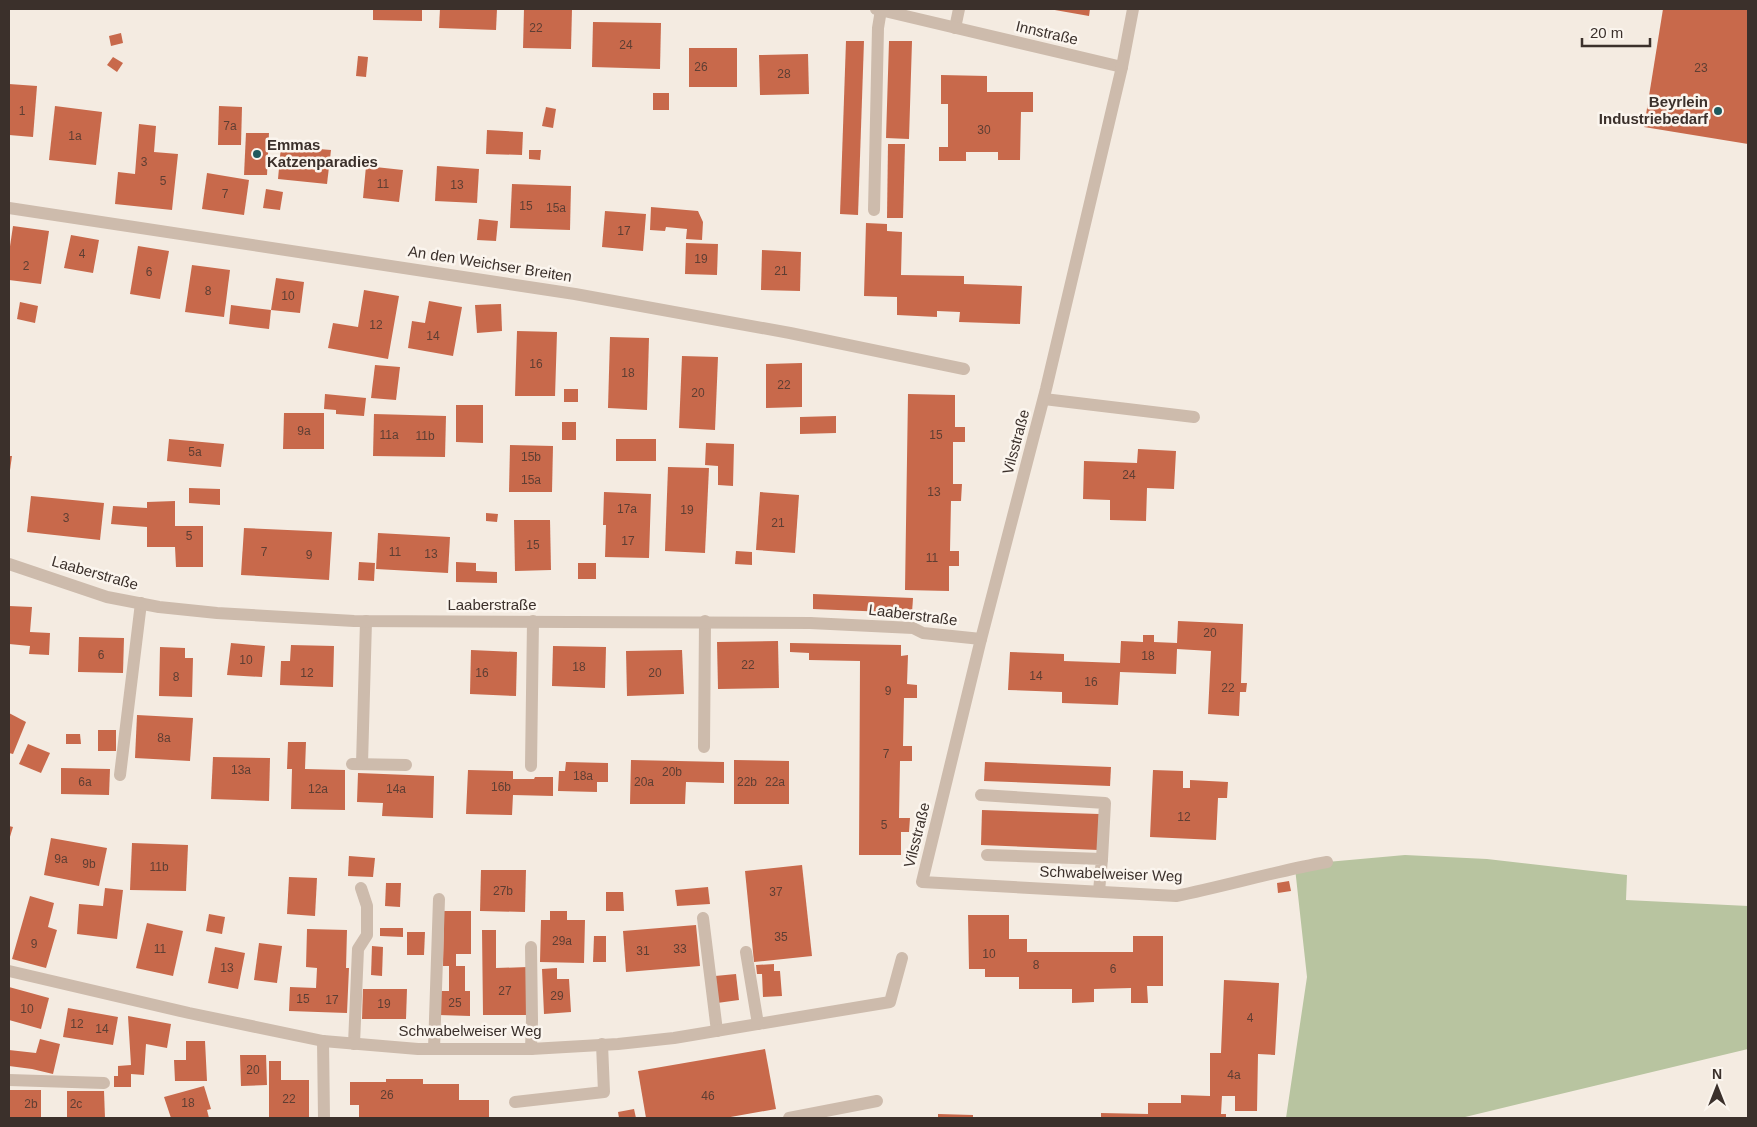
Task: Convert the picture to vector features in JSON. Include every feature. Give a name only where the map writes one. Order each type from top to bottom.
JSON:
[{"type":"street","points":[[874,210],[879,9]]},
{"type":"street","name":"Innstraße","points":[[879,9],[897,11],[955,28],[1122,67]]},
{"type":"street","points":[[955,28],[959,9]]},
{"type":"street","name":"Vilsstraße","points":[[922,882],[981,639],[1044,399],[1122,67],[1133,9]]},
{"type":"street","name":"An den Weichser Breiten","points":[[9,208],[575,294],[790,333],[964,369]]},
{"type":"street","points":[[1044,399],[1194,417]]},
{"type":"street","name":"Laaberstraße","points":[[9,564],[107,596],[142,603],[217,613],[366,621],[810,622],[913,628],[923,634],[981,639]]},
{"type":"street","points":[[120,774],[142,603]]},
{"type":"street","points":[[366,621],[357,764],[406,766]]},
{"type":"street","points":[[531,766],[533,621]]},
{"type":"street","points":[[704,747],[705,621]]},
{"type":"street","points":[[981,795],[1105,803],[1099,891]]},
{"type":"street","points":[[987,855],[1102,859]]},
{"type":"street","name":"Schwabelweiser Weg","points":[[922,882],[1176,896],[1326,862]]},
{"type":"street","points":[[354,1044],[358,950],[367,935],[367,906],[361,888]]},
{"type":"street","points":[[434,1049],[438,899]]},
{"type":"street","points":[[703,918],[717,1030]]},
{"type":"street","points":[[530,1049],[532,1020],[531,947]]},
{"type":"street","points":[[746,952],[758,1024]]},
{"type":"street","name":"Schwabelweiser Weg","points":[[9,971],[189,1013],[323,1041],[434,1049],[530,1049],[674,1038],[890,1002],[902,958]]},
{"type":"street","points":[[323,1041],[324,1118]]},
{"type":"street","points":[[515,1102],[604,1092],[602,1044]]},
{"type":"street","points":[[9,1080],[104,1083]]},
{"type":"street","points":[[789,1118],[877,1101]]},
{"type":"green space","points":[[1405,855],[1487,859],[1627,875],[1626,900],[1748,906],[1748,1049],[1461,1118],[1286,1118],[1307,977],[1295,868],[1327,862]]},
{"type":"building","points":[[373,9],[422,9],[422,21],[373,20]]},
{"type":"building","points":[[440,9],[497,9],[496,30],[439,28]]},
{"type":"building","points":[[524,9],[572,9],[571,49],[523,48]]},
{"type":"building","points":[[1049,9],[1090,9],[1089,16]]},
{"type":"building","points":[[1663,9],[1748,9],[1748,144],[1644,127]]},
{"type":"building","points":[[593,22],[661,23],[660,69],[592,67]]},
{"type":"building","points":[[121,33],[123,43],[111,46],[109,36]]},
{"type":"building","points":[[846,41],[864,41],[858,215],[840,214]]},
{"type":"building","points":[[889,41],[912,41],[909,139],[886,138]]},
{"type":"building","points":[[689,48],[737,48],[737,87],[689,87]]},
{"type":"building","points":[[808,54],[809,94],[760,95],[759,55]]},
{"type":"building","points":[[358,56],[368,57],[366,77],[356,76]]},
{"type":"building","points":[[113,57],[123,63],[117,72],[107,65]]},
{"type":"building","points":[[941,75],[987,76],[987,92],[1033,92],[1033,112],[1021,112],[1020,160],[998,160],[998,152],[966,152],[966,161],[939,161],[939,147],[948,147],[948,104],[941,104]]},
{"type":"building","points":[[9,84],[37,86],[33,137],[9,135]]},
{"type":"building","points":[[653,93],[669,93],[669,110],[653,110]]},
{"type":"building","points":[[55,106],[102,112],[96,165],[49,160]]},
{"type":"building","points":[[219,106],[242,107],[241,145],[218,145]]},
{"type":"building","points":[[546,107],[556,109],[553,128],[542,126]]},
{"type":"building","points":[[139,124],[156,126],[154,152],[178,154],[172,210],[115,204],[118,172],[135,174]]},
{"type":"building","points":[[487,130],[523,132],[522,155],[486,154]]},
{"type":"building","name":"Emmas Katzenparadies","points":[[246,133],[269,133],[267,175],[244,175]]},
{"type":"building","points":[[888,144],[905,144],[903,218],[887,218]]},
{"type":"building","points":[[281,146],[331,150],[327,184],[278,179]]},
{"type":"building","points":[[529,150],[541,150],[540,160],[529,159]]},
{"type":"building","points":[[366,166],[403,170],[399,202],[363,198]]},
{"type":"building","points":[[437,166],[479,169],[477,203],[435,201]]},
{"type":"building","points":[[207,173],[249,180],[244,215],[202,209]]},
{"type":"building","points":[[512,184],[571,186],[570,230],[510,228]]},
{"type":"building","points":[[266,189],[283,192],[280,210],[263,208]]},
{"type":"building","points":[[651,207],[698,211],[703,222],[702,240],[686,239],[687,229],[666,227],[665,231],[650,230]]},
{"type":"building","points":[[605,211],[646,214],[643,251],[602,247]]},
{"type":"building","points":[[479,219],[498,221],[496,241],[477,240]]},
{"type":"building","points":[[866,223],[887,224],[887,231],[902,232],[901,275],[964,276],[964,284],[1022,286],[1020,324],[959,322],[960,312],[937,311],[937,317],[897,315],[897,297],[864,296]]},
{"type":"building","points":[[13,226],[49,231],[41,284],[9,280],[9,253]]},
{"type":"building","points":[[71,235],[99,240],[93,273],[64,268]]},
{"type":"building","points":[[686,243],[718,244],[717,275],[685,274]]},
{"type":"building","points":[[138,246],[169,251],[160,299],[130,294]]},
{"type":"building","points":[[762,250],[801,252],[800,291],[761,290]]},
{"type":"building","points":[[192,265],[230,270],[224,317],[185,312]]},
{"type":"building","points":[[276,278],[304,282],[300,313],[271,310]]},
{"type":"building","points":[[364,290],[399,296],[388,359],[328,348],[333,323],[358,327]]},
{"type":"building","points":[[429,301],[462,307],[453,356],[408,348],[412,321],[425,323]]},
{"type":"building","points":[[20,302],[38,306],[35,323],[17,319]]},
{"type":"building","points":[[501,304],[502,331],[477,333],[475,305]]},
{"type":"building","points":[[231,305],[271,310],[269,329],[229,324]]},
{"type":"building","points":[[517,331],[557,332],[555,396],[515,396]]},
{"type":"building","points":[[610,337],[649,338],[647,410],[608,408]]},
{"type":"building","points":[[682,356],[718,357],[715,430],[679,428]]},
{"type":"building","points":[[802,363],[802,407],[766,408],[766,364]]},
{"type":"building","points":[[375,365],[400,367],[396,400],[371,398]]},
{"type":"building","points":[[564,389],[578,389],[578,402],[564,402]]},
{"type":"building","points":[[325,394],[366,398],[364,416],[336,414],[336,410],[324,409]]},
{"type":"building","points":[[908,394],[955,395],[955,427],[965,427],[965,442],[953,442],[953,484],[962,484],[961,501],[951,501],[950,551],[959,551],[959,566],[949,566],[949,591],[905,590]]},
{"type":"building","points":[[456,405],[483,405],[483,443],[456,442]]},
{"type":"building","points":[[284,413],[324,413],[324,449],[283,449]]},
{"type":"building","points":[[374,414],[446,416],[445,457],[373,456]]},
{"type":"building","points":[[836,416],[836,433],[800,434],[800,417]]},
{"type":"building","points":[[562,422],[576,422],[576,440],[562,440]]},
{"type":"building","points":[[169,439],[224,444],[221,467],[167,461]]},
{"type":"building","points":[[616,439],[656,439],[656,461],[616,461]]},
{"type":"building","points":[[706,443],[734,444],[733,486],[718,485],[718,466],[705,465]]},
{"type":"building","points":[[510,445],[553,446],[552,492],[509,492]]},
{"type":"building","points":[[1138,449],[1176,451],[1174,489],[1147,488],[1146,521],[1110,520],[1110,500],[1083,499],[1084,461],[1137,463]]},
{"type":"building","points":[[9,456],[12,456],[10,470],[9,470]]},
{"type":"building","points":[[668,467],[709,468],[705,553],[665,551]]},
{"type":"building","points":[[189,488],[220,489],[220,505],[189,503]]},
{"type":"building","points":[[604,492],[651,494],[649,558],[605,557],[606,525],[603,525]]},
{"type":"building","points":[[760,492],[799,495],[795,553],[756,550]]},
{"type":"building","points":[[31,496],[104,503],[100,540],[27,532]]},
{"type":"building","points":[[175,501],[175,526],[203,526],[203,567],[176,567],[175,547],[147,547],[147,527],[111,524],[113,506],[147,508],[147,502]]},
{"type":"building","points":[[486,513],[498,514],[497,522],[486,521]]},
{"type":"building","points":[[514,520],[550,520],[551,570],[515,571]]},
{"type":"building","points":[[244,528],[332,532],[329,580],[241,575]]},
{"type":"building","points":[[378,533],[450,537],[448,573],[376,569]]},
{"type":"building","points":[[736,551],[752,552],[752,565],[735,564]]},
{"type":"building","points":[[359,562],[375,563],[374,581],[358,580]]},
{"type":"building","points":[[456,562],[476,563],[476,571],[497,572],[497,583],[456,582]]},
{"type":"building","points":[[578,563],[596,563],[596,579],[578,579]]},
{"type":"building","points":[[813,594],[913,598],[912,613],[813,609]]},
{"type":"building","points":[[9,606],[32,607],[30,632],[50,633],[49,655],[29,654],[30,646],[9,644]]},
{"type":"building","points":[[1178,621],[1243,624],[1241,683],[1247,683],[1246,692],[1240,692],[1239,716],[1208,714],[1211,651],[1177,649],[1176,674],[1120,672],[1118,705],[1062,703],[1062,692],[1008,690],[1010,652],[1064,654],[1064,661],[1120,663],[1121,641],[1143,642],[1143,635],[1154,635],[1154,642],[1177,643]]},
{"type":"building","points":[[79,637],[124,638],[123,673],[78,672]]},
{"type":"building","points":[[778,641],[779,688],[718,689],[717,642]]},
{"type":"building","points":[[231,643],[265,646],[262,677],[227,675]]},
{"type":"building","points":[[790,643],[901,645],[901,656],[908,655],[907,684],[917,685],[917,698],[904,698],[903,746],[912,746],[912,761],[900,761],[899,818],[910,818],[909,832],[901,832],[901,855],[859,855],[860,661],[809,660],[809,653],[790,652]]},
{"type":"building","points":[[291,645],[334,646],[333,687],[280,685],[281,661],[290,661]]},
{"type":"building","points":[[553,646],[606,647],[605,688],[552,686]]},
{"type":"building","points":[[160,647],[185,648],[185,658],[193,658],[192,697],[159,696]]},
{"type":"building","points":[[471,650],[517,652],[516,696],[470,694]]},
{"type":"building","points":[[682,650],[684,694],[627,696],[626,651]]},
{"type":"building","points":[[9,713],[26,722],[13,754],[9,753]]},
{"type":"building","points":[[137,715],[193,718],[190,761],[135,758]]},
{"type":"building","points":[[98,730],[116,730],[116,751],[98,751]]},
{"type":"building","points":[[66,734],[80,734],[81,744],[66,744]]},
{"type":"building","points":[[288,742],[306,742],[305,769],[345,770],[345,810],[291,809],[292,769],[287,769]]},
{"type":"building","points":[[28,744],[50,753],[41,773],[19,764]]},
{"type":"building","points":[[213,757],[270,758],[269,801],[211,799]]},
{"type":"building","points":[[631,760],[724,762],[724,783],[686,782],[685,804],[630,804]]},
{"type":"building","points":[[734,760],[789,761],[789,804],[734,804]]},
{"type":"building","points":[[566,762],[608,763],[608,782],[597,782],[597,792],[558,791],[559,771],[565,771]]},
{"type":"building","points":[[985,762],[1111,767],[1110,786],[984,781]]},
{"type":"building","points":[[61,768],[110,769],[109,795],[61,794]]},
{"type":"building","points":[[468,770],[513,771],[513,779],[553,777],[553,796],[513,795],[512,815],[466,814]]},
{"type":"building","points":[[1153,770],[1183,771],[1183,788],[1190,788],[1190,780],[1228,782],[1227,798],[1218,798],[1216,840],[1150,837]]},
{"type":"building","points":[[358,773],[434,776],[433,818],[382,816],[383,803],[357,802]]},
{"type":"building","points":[[982,810],[1099,814],[1098,850],[981,845]]},
{"type":"building","points":[[9,826],[13,827],[9,840]]},
{"type":"building","points":[[51,838],[107,848],[99,886],[44,875]]},
{"type":"building","points":[[132,843],[188,845],[186,891],[130,890]]},
{"type":"building","points":[[349,856],[375,858],[373,877],[348,876]]},
{"type":"building","points":[[802,865],[812,956],[754,962],[745,871]]},
{"type":"building","points":[[481,870],[526,870],[525,912],[480,911]]},
{"type":"building","points":[[289,877],[317,878],[315,916],[287,914]]},
{"type":"building","points":[[1289,881],[1291,891],[1278,893],[1277,883]]},
{"type":"building","points":[[386,883],[401,883],[400,907],[385,906]]},
{"type":"building","points":[[708,887],[710,904],[677,906],[675,890]]},
{"type":"building","points":[[105,888],[123,890],[117,939],[77,934],[79,904],[103,906]]},
{"type":"building","points":[[606,892],[623,892],[624,911],[606,911]]},
{"type":"building","points":[[30,896],[54,903],[48,927],[57,930],[46,968],[12,959]]},
{"type":"building","points":[[444,911],[471,911],[471,954],[456,954],[456,966],[465,966],[465,991],[470,991],[470,1016],[439,1015],[439,991],[449,991],[449,966],[443,966]]},
{"type":"building","points":[[550,911],[567,911],[567,920],[585,920],[584,963],[540,962],[541,920],[550,920]]},
{"type":"building","points":[[209,914],[225,917],[222,934],[206,931]]},
{"type":"building","points":[[968,915],[1009,915],[1009,939],[1027,939],[1027,952],[1133,952],[1133,936],[1163,936],[1163,986],[1147,986],[1148,1003],[1131,1003],[1131,988],[1094,989],[1094,1002],[1072,1003],[1072,989],[1019,989],[1019,977],[985,977],[985,969],[969,969]]},
{"type":"building","points":[[147,923],[183,931],[173,976],[136,968]]},
{"type":"building","points":[[696,925],[700,966],[626,972],[623,931]]},
{"type":"building","points":[[380,928],[403,928],[403,937],[380,936]]},
{"type":"building","points":[[307,929],[347,930],[346,968],[349,968],[347,1013],[289,1011],[290,987],[316,988],[317,968],[306,967]]},
{"type":"building","points":[[482,930],[496,930],[496,968],[528,967],[529,1015],[483,1015]]},
{"type":"building","points":[[407,932],[425,932],[424,955],[407,955]]},
{"type":"building","points":[[594,936],[606,936],[606,962],[593,962]]},
{"type":"building","points":[[259,943],[282,946],[277,983],[254,980]]},
{"type":"building","points":[[372,946],[383,947],[382,976],[371,975]]},
{"type":"building","points":[[215,947],[245,953],[238,989],[208,983]]},
{"type":"building","points":[[774,964],[774,971],[780,971],[782,996],[763,997],[762,974],[757,974],[756,965]]},
{"type":"building","points":[[557,968],[557,979],[569,979],[571,1012],[544,1014],[542,969]]},
{"type":"building","points":[[736,974],[739,1000],[717,1003],[715,976]]},
{"type":"building","points":[[1224,980],[1279,983],[1275,1055],[1258,1054],[1257,1111],[1235,1111],[1235,1096],[1222,1096],[1221,1114],[1226,1114],[1226,1118],[1101,1118],[1101,1113],[1148,1114],[1148,1103],[1181,1103],[1181,1095],[1210,1096],[1210,1053],[1221,1053]]},
{"type":"building","points":[[9,987],[49,998],[41,1029],[9,1020]]},
{"type":"building","points":[[363,989],[407,989],[406,1019],[362,1019]]},
{"type":"building","points":[[68,1008],[118,1017],[113,1045],[63,1037]]},
{"type":"building","points":[[128,1016],[171,1024],[167,1048],[146,1044],[144,1075],[131,1074],[131,1087],[114,1087],[114,1076],[118,1076],[118,1066],[131,1065]]},
{"type":"building","points":[[40,1039],[60,1044],[53,1074],[9,1066],[9,1050],[36,1053]]},
{"type":"building","points":[[186,1041],[205,1041],[207,1081],[175,1081],[174,1060],[186,1060]]},
{"type":"building","points":[[765,1049],[776,1109],[725,1118],[646,1118],[638,1071]]},
{"type":"building","points":[[240,1055],[266,1055],[267,1085],[241,1086]]},
{"type":"building","points":[[269,1061],[281,1061],[281,1080],[309,1080],[309,1118],[269,1118]]},
{"type":"building","points":[[386,1079],[423,1079],[423,1084],[459,1084],[459,1100],[489,1100],[489,1118],[359,1118],[359,1105],[350,1105],[350,1082],[386,1082]]},
{"type":"building","points":[[204,1086],[211,1109],[207,1110],[209,1118],[171,1118],[164,1097]]},
{"type":"building","points":[[9,1090],[41,1090],[41,1118],[9,1118]]},
{"type":"building","points":[[67,1091],[104,1091],[105,1118],[67,1118]]},
{"type":"building","points":[[634,1109],[636,1118],[619,1118],[618,1112]]},
{"type":"building","points":[[938,1114],[973,1115],[973,1118],[938,1118]]},
{"type":"place","name":"Beyrlein Industriebedarf","points":[[1718,111]]},
{"type":"place","name":"Emmas Katzenparadies","points":[[257,154]]}]
